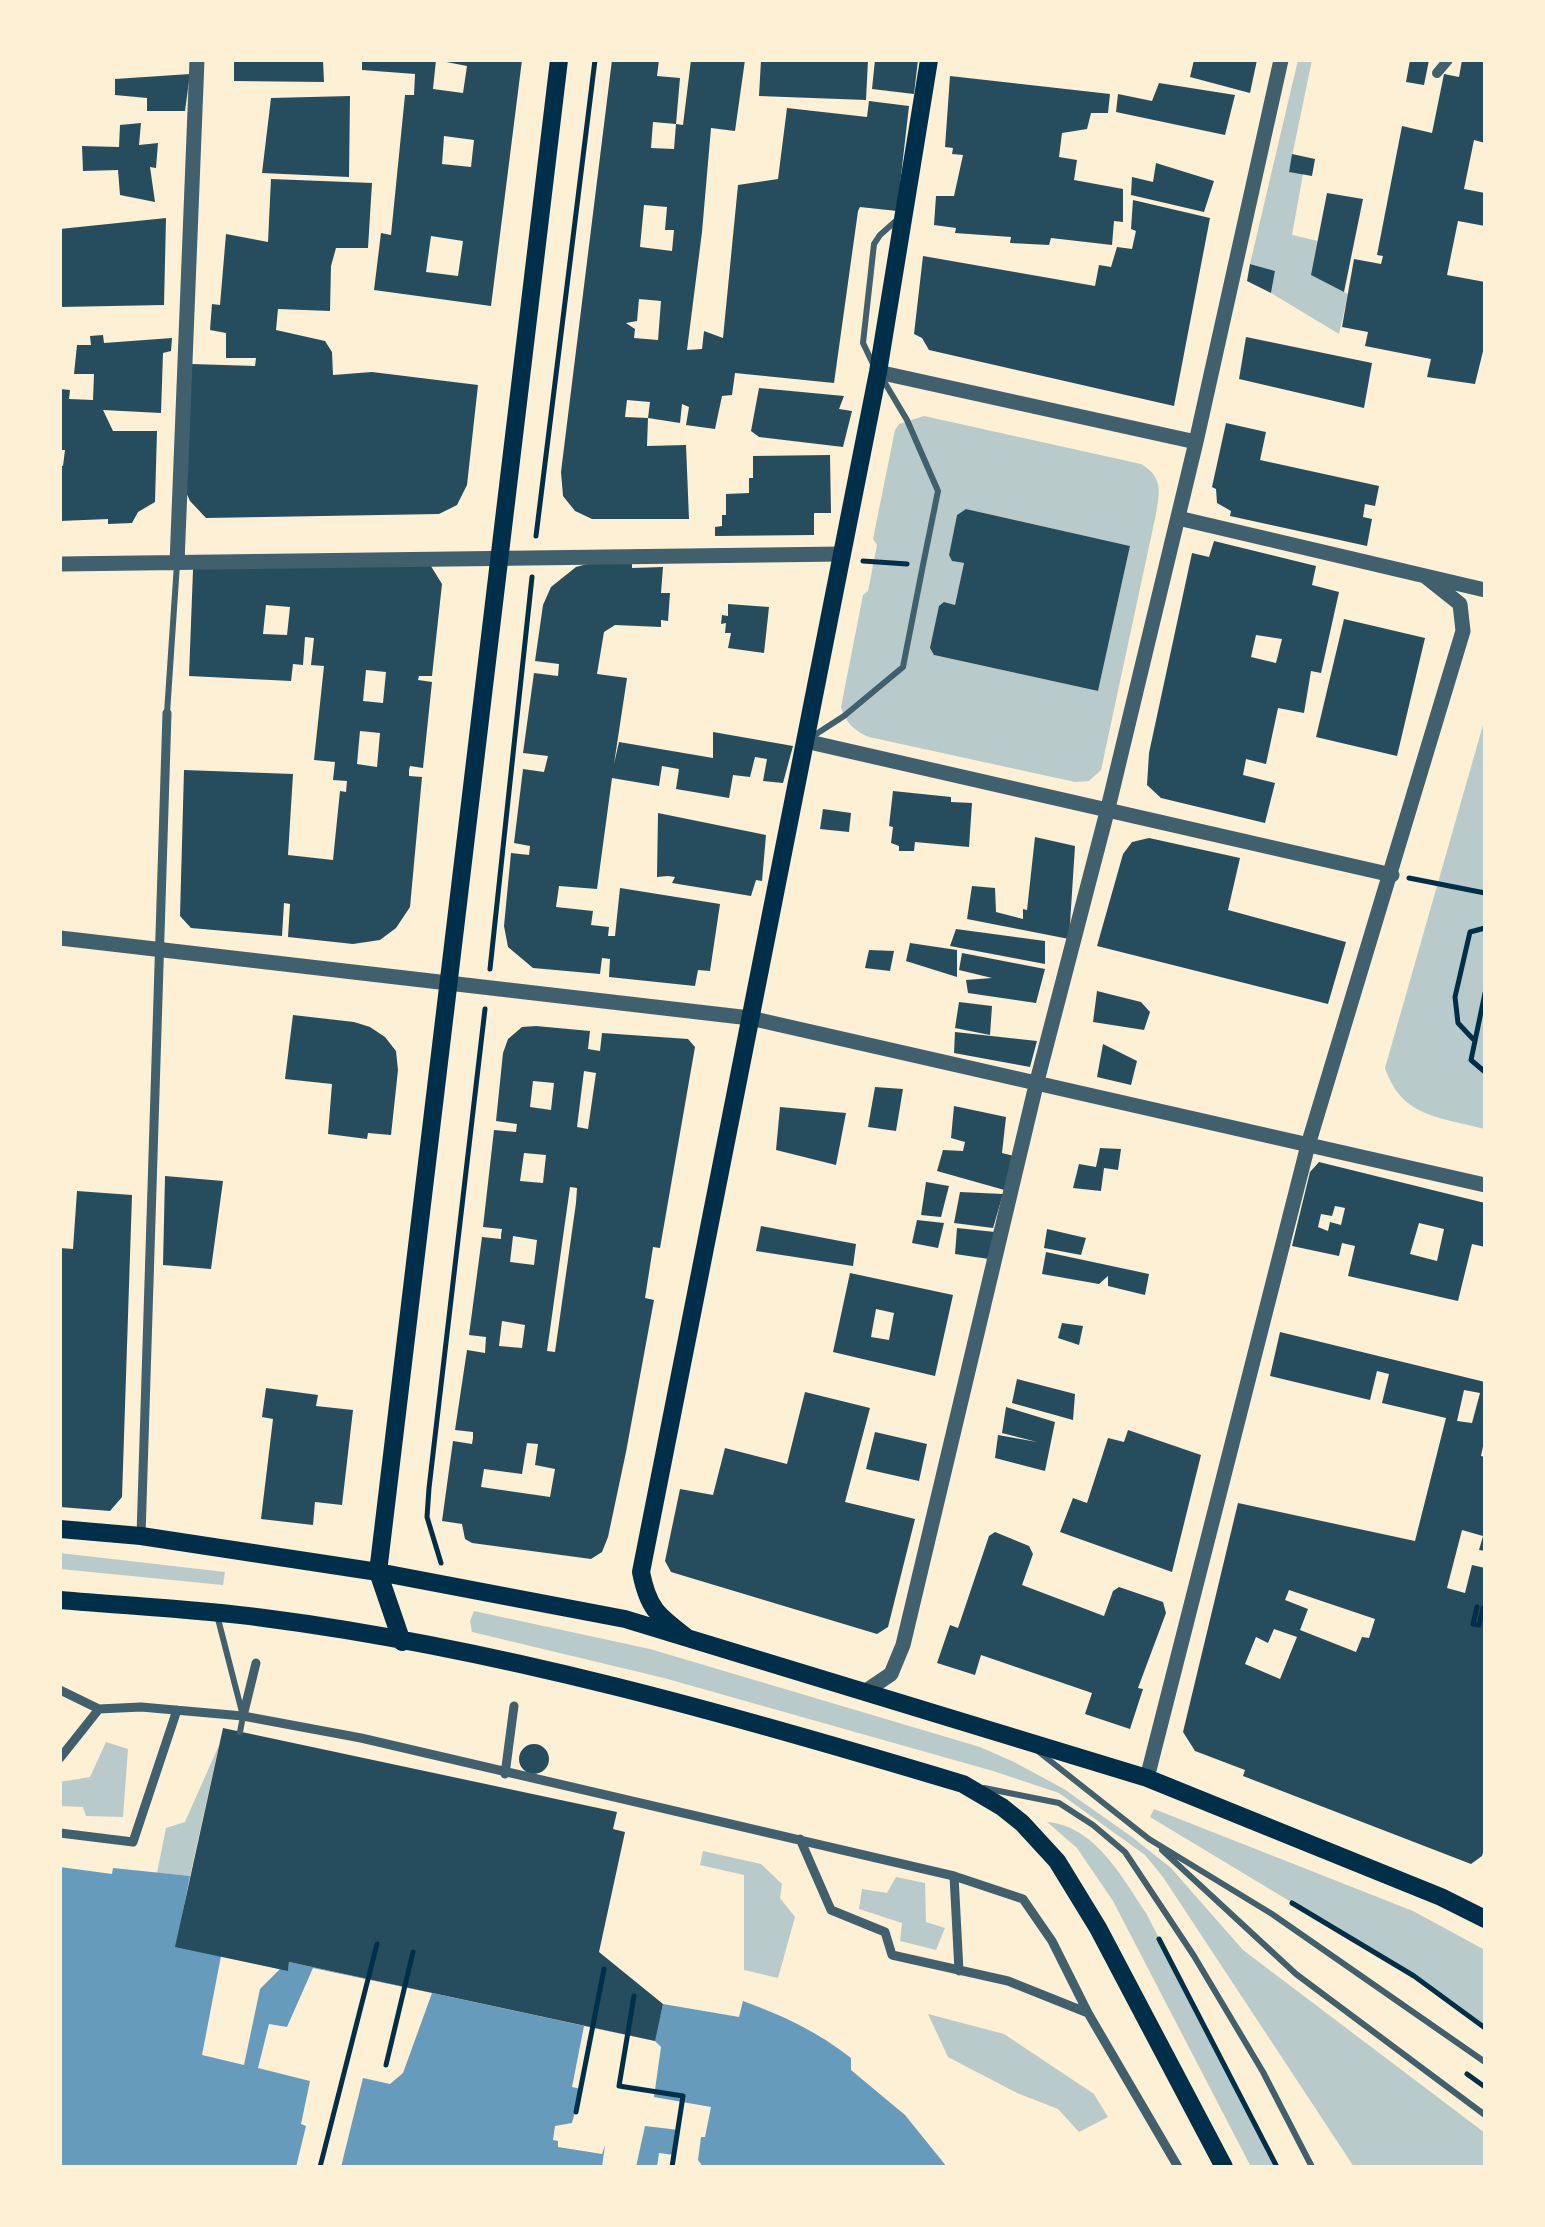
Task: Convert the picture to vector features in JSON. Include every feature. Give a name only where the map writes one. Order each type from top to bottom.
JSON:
[{"type":"main road","points":[[402,1642],[378,1572],[558,60]]},
{"type":"main road","points":[[686,1637],[656,1615],[645,1594],[641,1572],[878,372],[929,60]]},
{"type":"main road","points":[[60,1530],[140,1536],[378,1572],[585,1610],[686,1637],[1147,1778],[1441,1897],[1485,1919]]},
{"type":"main road","points":[[60,1600],[264,1618],[402,1642],[614,1686],[963,1784],[1002,1807],[1057,1861],[1098,1928],[1224,2167]]},
{"type":"street","points":[[177,563],[197,60]]},
{"type":"street","points":[[866,1691],[891,1674],[900,1654],[1036,1084],[1178,518],[1281,60]]},
{"type":"street","points":[[1437,73],[1448,60]]},
{"type":"street","points":[[878,372],[1196,442]]},
{"type":"street","points":[[1178,518],[1485,590]]},
{"type":"street","points":[[60,564],[841,558]]},
{"type":"street","points":[[1147,1778],[1308,1145],[1463,632],[1460,604],[1426,577]]},
{"type":"street","points":[[140,1536],[167,713]]},
{"type":"street","points":[[805,741],[1392,875]]},
{"type":"street","points":[[60,938],[750,1018],[1485,1185]]},
{"type":"street","points":[[243,1716],[256,1662]]},
{"type":"street","points":[[60,1690],[99,1709],[142,1706],[243,1716],[362,1738],[954,1876],[1022,1899],[1052,1941],[1088,2014],[1178,2167]]},
{"type":"street","points":[[505,1774],[514,1706]]},
{"type":"street","points":[[60,1758],[99,1709]]},
{"type":"street","points":[[60,1833],[133,1842],[177,1710]]},
{"type":"street","points":[[800,1839],[830,1910],[884,1932],[892,1955],[1008,1982],[1088,2014]]},
{"type":"street","points":[[954,1876],[960,1971]]},
{"type":"lane","points":[[805,741],[844,716],[903,667],[924,565],[938,492],[907,420],[878,372]]},
{"type":"lane","points":[[167,713],[177,563]]},
{"type":"lane","points":[[216,1614],[243,1716],[240,1732]]},
{"type":"lane","points":[[1024,1740],[1150,1839],[1296,1974],[1485,2114]]},
{"type":"lane","points":[[963,1784],[1059,1803],[1124,1852],[1234,2022],[1312,2167]]},
{"type":"lane","points":[[1150,1839],[1272,1914],[1485,2062]]},
{"type":"path","points":[[450,1586],[427,1518],[428,1488],[595,60]]},
{"type":"path","points":[[841,558],[924,565]]},
{"type":"path","points":[[1392,875],[1485,893]]},
{"type":"path","points":[[1473,1040],[1458,1022],[1455,997],[1470,932],[1485,928]]},
{"type":"path","points":[[1485,993],[1471,1060],[1485,1072]]},
{"type":"path","points":[[1292,1903],[1414,1976],[1485,2028]]},
{"type":"path","points":[[1153,1926],[1277,2167]]},
{"type":"path","points":[[320,2167],[377,1944]]},
{"type":"path","points":[[386,2065],[413,1952]]},
{"type":"path","points":[[576,2112],[604,1969]]},
{"type":"path","points":[[634,1996],[620,2086],[683,2096],[672,2167]]},
{"type":"shaded area","points":[[1298,60],[1312,60],[1289,171],[1303,174],[1292,235],[1318,241],[1312,275],[1348,294],[1339,334],[1271,293],[1275,271],[1250,264]]},
{"type":"shaded area","points":[[924,416],[1141,464],[1156,479],[1156,514],[1101,770],[1089,781],[1075,782],[869,737],[845,718],[841,707],[863,595],[868,591],[877,545],[873,539],[899,424]],"holes":[[[966,509],[1130,546],[1098,691],[934,655],[944,602],[955,605],[964,563],[952,561],[949,555],[957,515]]]},
{"type":"shaded area","points":[[1485,718],[1485,1129],[1438,1118],[1412,1106],[1401,1097],[1385,1068]]},
{"type":"shaded area","points":[[60,1553],[225,1572],[223,1585],[60,1569]]},
{"type":"shaded area","points":[[474,1611],[650,1649],[980,1747],[1064,1789],[1171,1868],[1243,1950],[1485,2133],[1485,2167],[1354,2167],[1163,1877],[1145,1855],[1059,1793],[664,1678],[472,1632],[470,1621]]},
{"type":"shaded area","points":[[106,1742],[128,1749],[123,1817],[86,1816],[83,1807],[60,1806],[60,1782],[90,1777]]},
{"type":"shaded area","points":[[219,1745],[190,1876],[157,1873],[166,1828],[185,1822]]},
{"type":"shaded area","points":[[1154,1809],[1413,1911],[1485,1950],[1485,2028],[1414,1976],[1150,1817]]},
{"type":"shaded area","points":[[1047,1822],[1064,1826],[1093,1843],[1127,1884],[1146,1913],[1277,2167],[1251,2167],[1113,1901],[1077,1848]]},
{"type":"shaded area","points":[[703,1851],[761,1864],[782,1884],[780,1898],[795,1917],[778,1978],[744,1970],[744,1875],[700,1865]]},
{"type":"shaded area","points":[[896,1877],[925,1883],[926,1922],[945,1928],[936,1950],[900,1941],[902,1923],[859,1909],[862,1889],[887,1893]]},
{"type":"shaded area","points":[[928,2014],[1004,2034],[1094,2094],[1108,2117],[1079,2132],[1058,2109],[1017,2093],[948,2057]]},
{"type":"water","points":[[60,1867],[112,1874],[113,1868],[190,1876],[176,1946],[288,1970],[289,1962],[654,2041],[663,2004],[739,2017],[743,2001],[799,2025],[851,2058],[851,2070],[905,2115],[947,2167],[60,2167]]},
{"type":"pier","points":[[221,1956],[280,1969],[260,1989],[244,2065],[202,2055]]},
{"type":"pier","points":[[313,1968],[432,1993],[403,2073],[390,2084],[363,2078],[341,2167],[296,2167],[306,2126],[301,2124],[310,2081],[258,2068],[269,2024],[287,2027]]},
{"type":"pier","points":[[584,2026],[655,2041],[661,2047],[654,2097],[711,2107],[705,2137],[701,2137],[698,2160],[703,2167],[657,2167],[659,2153],[674,2155],[679,2130],[645,2126],[636,2167],[602,2167],[605,2145],[602,2154],[558,2147],[558,2141],[553,2140],[555,2126],[572,2123],[581,2089],[572,2087]]},
{"type":"building","points":[[234,60],[323,60],[324,82],[234,81]]},
{"type":"building","points":[[362,60],[436,60],[522,60],[491,306],[374,290],[381,233],[391,235],[405,95],[414,95],[415,74],[362,70]],"holes":[[[436,60],[467,66],[463,93],[433,89]],[[444,136],[474,140],[471,167],[442,164]],[[431,236],[463,241],[458,276],[426,272]]]},
{"type":"building","points":[[612,60],[659,60],[657,76],[680,78],[676,124],[683,125],[691,60],[745,60],[735,131],[711,128],[687,350],[702,349],[704,331],[723,338],[738,185],[778,179],[787,108],[867,117],[869,101],[909,106],[897,211],[860,207],[858,211],[834,383],[735,373],[732,395],[722,396],[715,429],[686,425],[689,407],[682,404],[680,423],[648,418],[647,446],[686,445],[689,519],[592,519],[575,511],[563,496],[561,472]],"holes":[[[653,122],[676,124],[674,149],[651,148]],[[644,205],[667,207],[665,230],[674,230],[672,251],[640,247]],[[639,299],[661,301],[658,340],[634,338],[635,329],[626,323],[637,321]],[[627,400],[650,402],[648,418],[625,417]]]},
{"type":"building","points":[[761,60],[868,60],[866,100],[759,96]]},
{"type":"building","points":[[875,60],[918,60],[914,94],[872,89]]},
{"type":"building","points":[[1194,60],[1257,60],[1250,93],[1190,77]]},
{"type":"building","points":[[1410,60],[1429,60],[1424,85],[1406,82]]},
{"type":"building","points":[[1462,60],[1485,60],[1485,143],[1474,140],[1464,189],[1485,193],[1485,226],[1458,221],[1447,275],[1485,282],[1485,343],[1475,384],[1427,377],[1431,359],[1365,346],[1368,332],[1342,327],[1354,259],[1381,264],[1383,256],[1377,255],[1402,126],[1432,133],[1444,74],[1459,77]]},
{"type":"building","points":[[190,74],[185,111],[147,111],[147,98],[115,95],[115,79]]},
{"type":"building","points":[[950,76],[1110,94],[1108,113],[1091,113],[1087,129],[1062,133],[1059,157],[1077,160],[1074,180],[1123,189],[1123,222],[1114,221],[1112,245],[1051,238],[1049,245],[1010,243],[1011,237],[955,233],[956,228],[934,225],[936,196],[954,196],[963,155],[952,154],[953,148],[945,147]]},
{"type":"building","points":[[1159,83],[1235,95],[1225,135],[1116,112],[1118,94],[1152,101]]},
{"type":"building","points":[[350,96],[349,177],[262,173],[271,98]]},
{"type":"building","points":[[141,123],[139,145],[158,143],[156,168],[150,167],[155,202],[120,195],[118,170],[83,171],[82,146],[119,147],[120,125]]},
{"type":"building","points":[[1292,154],[1315,159],[1312,176],[1289,172]]},
{"type":"building","points":[[1156,163],[1214,181],[1204,212],[1131,195],[1132,177],[1153,182]]},
{"type":"building","points":[[271,179],[372,183],[368,248],[336,248],[331,266],[330,311],[278,309],[276,330],[325,341],[332,352],[333,375],[372,372],[478,385],[467,485],[457,505],[439,514],[206,518],[190,501],[184,488],[192,364],[255,366],[256,358],[226,358],[226,333],[210,330],[212,304],[220,305],[226,234],[268,242]]},
{"type":"building","points":[[1327,193],[1363,199],[1344,292],[1311,275]]},
{"type":"building","points":[[1133,200],[1210,218],[1174,406],[929,350],[922,338],[914,334],[923,256],[1095,286],[1099,265],[1111,267],[1117,247],[1132,249],[1136,231],[1131,229]]},
{"type":"building","points":[[166,218],[164,305],[60,307],[60,229]]},
{"type":"building","points":[[1250,264],[1275,271],[1271,293],[1247,281]]},
{"type":"building","points":[[103,335],[104,343],[172,338],[171,351],[163,353],[161,413],[103,410],[113,431],[157,431],[155,502],[138,512],[132,523],[108,524],[108,519],[60,521],[60,465],[63,466],[65,450],[60,450],[60,389],[70,390],[69,399],[93,400],[94,374],[74,374],[77,345],[91,345],[90,336]]},
{"type":"building","points":[[1246,337],[1372,363],[1364,408],[1239,379]]},
{"type":"building","points":[[759,388],[844,396],[839,409],[852,411],[843,447],[759,437],[751,431]]},
{"type":"building","points":[[1226,423],[1266,432],[1260,460],[1379,486],[1375,506],[1365,504],[1363,517],[1372,519],[1367,546],[1230,516],[1231,511],[1217,503],[1216,489],[1212,487]]},
{"type":"building","points":[[830,455],[831,513],[814,513],[814,535],[715,536],[715,527],[722,526],[722,515],[726,515],[726,494],[749,493],[753,456]]},
{"type":"building","points":[[966,509],[1130,546],[1098,691],[934,655],[930,648],[939,606],[944,602],[955,605],[964,563],[952,561],[949,555],[957,515]]},
{"type":"building","points":[[1214,541],[1316,566],[1312,585],[1339,592],[1321,673],[1311,671],[1304,713],[1278,708],[1266,764],[1246,759],[1243,775],[1275,783],[1265,823],[1161,798],[1147,785],[1149,753],[1192,553],[1209,557]],"holes":[[[1256,635],[1282,639],[1276,663],[1251,657]]]},
{"type":"building","points":[[209,556],[429,563],[442,584],[432,676],[419,676],[418,680],[432,682],[423,768],[410,766],[409,770],[409,776],[422,777],[410,907],[396,928],[380,940],[353,944],[288,937],[290,904],[284,903],[282,936],[191,928],[180,916],[184,770],[293,774],[288,855],[333,860],[340,791],[346,792],[347,781],[333,780],[335,762],[314,760],[324,666],[311,665],[314,638],[305,637],[303,665],[293,664],[291,681],[189,676],[193,570]],"holes":[[[266,605],[290,607],[287,635],[263,634]],[[366,670],[386,672],[383,703],[363,701]],[[360,731],[380,733],[377,767],[357,764]]]},
{"type":"building","points":[[632,562],[632,568],[663,567],[661,593],[670,593],[668,621],[661,620],[661,627],[615,625],[604,632],[597,674],[627,678],[614,764],[619,742],[713,758],[713,732],[793,746],[783,783],[763,781],[767,759],[755,757],[750,777],[733,775],[729,798],[676,789],[679,769],[662,766],[659,786],[612,778],[597,889],[559,886],[556,907],[593,911],[591,925],[609,927],[608,936],[615,936],[620,888],[720,904],[710,971],[698,970],[695,986],[609,977],[610,959],[602,958],[600,974],[533,968],[508,947],[504,926],[511,853],[529,855],[530,846],[514,843],[523,769],[544,772],[548,756],[523,753],[534,673],[558,676],[559,664],[535,661],[543,605],[551,587],[576,567]]},
{"type":"building","points":[[728,604],[769,607],[764,653],[728,648],[731,633],[725,633],[726,623],[721,624],[722,615],[728,616]]},
{"type":"building","points":[[1344,619],[1425,638],[1397,756],[1316,737]]},
{"type":"building","points":[[893,791],[972,803],[969,847],[915,842],[914,851],[899,851],[899,846],[891,843],[893,827],[889,826]]},
{"type":"building","points":[[823,809],[851,813],[849,832],[820,829]]},
{"type":"building","points":[[658,813],[766,835],[762,881],[756,880],[751,896],[672,883],[675,877],[657,877]]},
{"type":"building","points":[[1035,837],[1075,846],[1069,939],[967,919],[972,886],[995,888],[996,912],[1023,919]]},
{"type":"building","points":[[1149,838],[1240,858],[1228,910],[1346,942],[1328,1004],[1097,946],[1123,854],[1132,842]]},
{"type":"building","points":[[956,929],[1045,941],[1045,964],[950,946]]},
{"type":"building","points":[[910,943],[957,950],[957,977],[906,961]]},
{"type":"building","points":[[869,950],[894,951],[890,971],[865,968]]},
{"type":"building","points":[[962,953],[1045,969],[1036,1003],[968,993],[966,980],[992,978],[959,970]]},
{"type":"building","points":[[1097,991],[1141,1002],[1150,1012],[1144,1030],[1093,1022]]},
{"type":"building","points":[[959,1002],[992,1006],[990,1035],[955,1028]]},
{"type":"building","points":[[293,1015],[354,1022],[385,1037],[396,1051],[398,1070],[391,1135],[368,1133],[367,1139],[328,1134],[332,1084],[285,1079]]},
{"type":"building","points":[[522,1027],[590,1031],[588,1049],[600,1051],[602,1033],[688,1039],[695,1047],[660,1248],[653,1247],[645,1298],[654,1300],[626,1452],[608,1537],[602,1552],[591,1559],[472,1543],[465,1539],[462,1524],[442,1521],[453,1441],[472,1444],[473,1438],[473,1432],[455,1430],[467,1350],[485,1353],[486,1337],[469,1335],[482,1237],[501,1239],[502,1229],[483,1227],[494,1130],[516,1132],[517,1124],[496,1121],[503,1053],[508,1039]],"holes":[[[584,1071],[596,1073],[588,1129],[577,1127]],[[533,1081],[554,1083],[551,1110],[530,1107]],[[524,1153],[546,1155],[543,1183],[520,1181]],[[570,1187],[577,1188],[576,1203],[555,1352],[547,1351]],[[513,1236],[537,1240],[534,1265],[510,1262]],[[502,1321],[525,1325],[522,1348],[499,1346]],[[527,1443],[538,1444],[535,1465],[555,1469],[550,1497],[481,1487],[484,1469],[522,1474]]]},
{"type":"building","points":[[955,1032],[1037,1041],[1030,1067],[954,1053]]},
{"type":"building","points":[[1103,1044],[1137,1061],[1131,1085],[1097,1077]]},
{"type":"building","points":[[875,1087],[903,1089],[896,1131],[868,1127]]},
{"type":"building","points":[[954,1106],[1006,1117],[1002,1153],[1014,1156],[1008,1191],[937,1171],[943,1150],[963,1151],[965,1142],[951,1138]]},
{"type":"building","points":[[780,1107],[846,1113],[836,1165],[776,1150]]},
{"type":"building","points":[[1100,1148],[1121,1149],[1118,1170],[1104,1168],[1101,1191],[1073,1188],[1079,1164],[1096,1167]]},
{"type":"building","points":[[1319,1162],[1485,1203],[1485,1247],[1472,1244],[1458,1301],[1348,1276],[1355,1246],[1342,1243],[1339,1256],[1292,1246],[1310,1172]],"holes":[[[1335,1206],[1345,1208],[1341,1225],[1330,1222],[1328,1231],[1318,1227],[1321,1214],[1332,1216]],[[1419,1223],[1444,1229],[1437,1261],[1410,1254]]]},
{"type":"building","points":[[165,1176],[223,1181],[211,1269],[163,1265]]},
{"type":"building","points":[[926,1182],[949,1186],[941,1217],[921,1215]]},
{"type":"building","points":[[77,1191],[132,1195],[122,1497],[110,1511],[60,1507],[60,1248],[73,1249]]},
{"type":"building","points":[[960,1192],[1003,1194],[993,1228],[954,1223]]},
{"type":"building","points":[[917,1220],[944,1223],[938,1248],[912,1243]]},
{"type":"building","points":[[761,1226],[856,1244],[853,1266],[756,1251]]},
{"type":"building","points":[[957,1228],[995,1232],[989,1259],[955,1254]]},
{"type":"building","points":[[1047,1229],[1086,1238],[1081,1255],[1044,1248]]},
{"type":"building","points":[[1046,1252],[1149,1274],[1145,1295],[1108,1286],[1108,1276],[1099,1284],[1042,1274]]},
{"type":"building","points":[[850,1273],[953,1295],[935,1376],[833,1352]],"holes":[[[876,1309],[894,1313],[889,1340],[871,1337]]]},
{"type":"building","points":[[1062,1323],[1083,1326],[1079,1345],[1058,1338]]},
{"type":"building","points":[[1280,1332],[1485,1382],[1481,1456],[1485,1457],[1485,1551],[1479,1550],[1483,1536],[1462,1530],[1447,1588],[1465,1593],[1472,1565],[1485,1568],[1485,1846],[1482,1856],[1471,1864],[1243,1776],[1245,1770],[1195,1751],[1183,1732],[1238,1503],[1415,1541],[1446,1418],[1382,1403],[1389,1374],[1377,1371],[1370,1400],[1270,1376]],"holes":[[[1464,1390],[1480,1393],[1472,1423],[1457,1421]],[[1289,1590],[1375,1619],[1369,1638],[1362,1637],[1356,1652],[1300,1630],[1308,1609],[1285,1600]],[[1274,1629],[1297,1637],[1280,1679],[1245,1664],[1256,1637],[1268,1643]]]},
{"type":"building","points":[[1017,1379],[1075,1394],[1073,1420],[1012,1403]]},
{"type":"building","points":[[266,1388],[318,1395],[316,1406],[353,1410],[342,1505],[315,1502],[313,1525],[261,1519],[273,1419],[262,1417]]},
{"type":"building","points":[[805,1392],[870,1408],[845,1502],[915,1519],[888,1627],[877,1634],[671,1572],[665,1561],[680,1489],[713,1495],[725,1448],[787,1464]]},
{"type":"building","points":[[1006,1407],[1055,1422],[1045,1471],[995,1458],[998,1435],[1037,1442],[1002,1433]]},
{"type":"building","points":[[1128,1430],[1201,1455],[1172,1572],[1060,1532],[1073,1498],[1087,1503],[1108,1438],[1124,1442]]},
{"type":"building","points":[[875,1432],[927,1444],[919,1481],[866,1469]]},
{"type":"building","points":[[995,1532],[1029,1546],[1033,1554],[1022,1585],[1104,1616],[1113,1591],[1119,1587],[1163,1602],[1166,1613],[1138,1688],[1143,1689],[1130,1729],[1085,1714],[1092,1693],[981,1655],[975,1675],[937,1663],[950,1625],[958,1628],[989,1536]]},
{"type":"building","points":[[223,1728],[617,1812],[613,1829],[625,1832],[599,1952],[663,2004],[655,2041],[289,1962],[288,1971],[175,1947]]},
{"type":"building","points":[[534,1744],[545,1748],[549,1759],[545,1770],[534,1774],[523,1770],[519,1759],[523,1748]]}]
